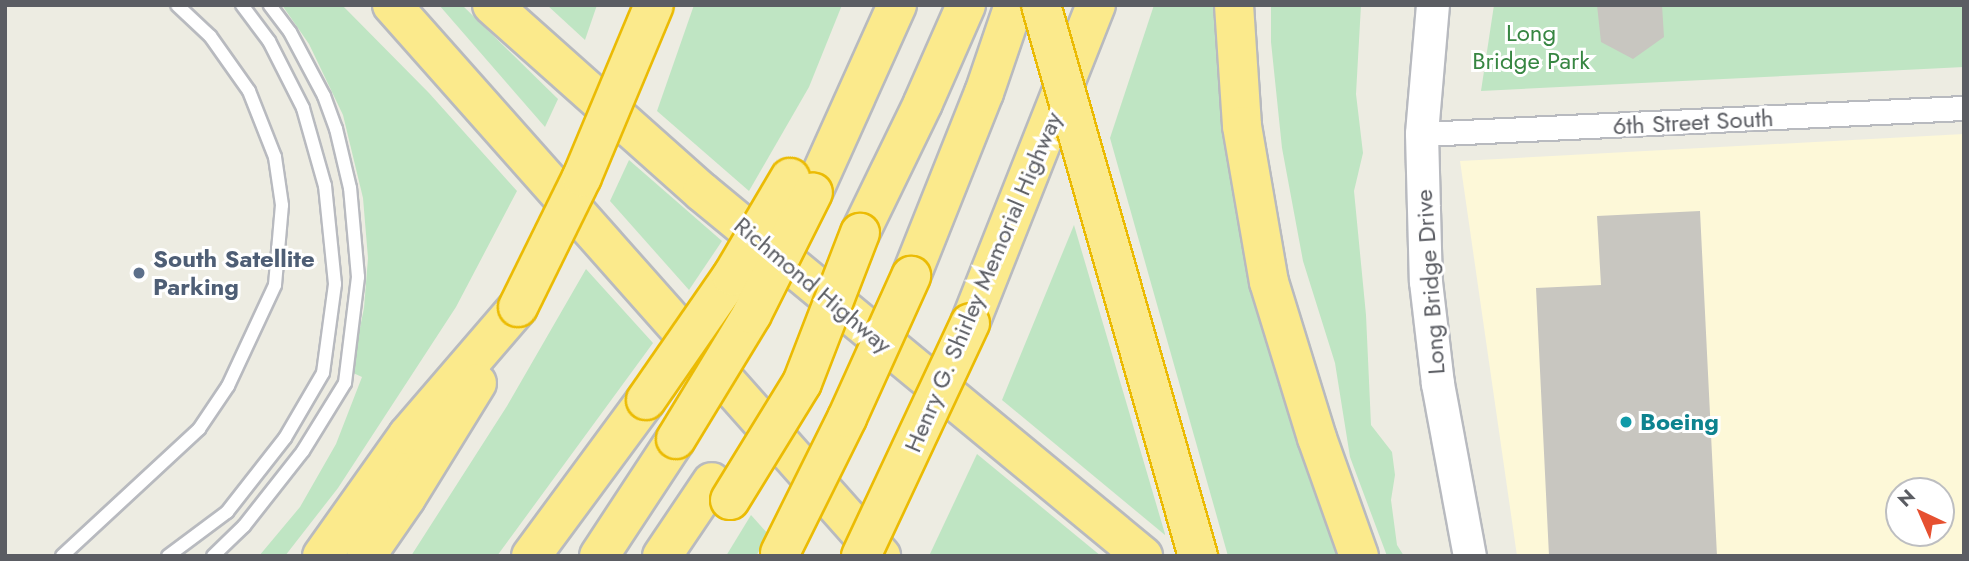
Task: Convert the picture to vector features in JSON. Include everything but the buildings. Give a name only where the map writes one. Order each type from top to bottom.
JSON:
[{"type":"highway","points":[[377,5],[455,78]]},
{"type":"highway","points":[[391,5],[881,556]]},
{"type":"highway","name":"Richmond Highway","points":[[492,5],[702,192],[1143,556]]},
{"type":"highway","points":[[366,556],[447,433],[518,307],[587,164],[654,5]]},
{"type":"highway","points":[[599,556],[677,439],[752,314],[877,5]]},
{"type":"highway","points":[[531,556],[646,400],[732,276],[802,185],[897,5]]},
{"type":"highway","points":[[662,556],[721,491],[802,383],[860,233],[966,5]]},
{"type":"highway","points":[[779,554],[852,407],[911,276],[975,116],[1014,5]]},
{"type":"highway","points":[[1041,5],[1198,556]]},
{"type":"highway","name":"Henry G. Shirley Memorial Highway","points":[[861,556],[970,323],[1096,5]]},
{"type":"highway","points":[[1234,5],[1242,126],[1269,282],[1317,438],[1359,556]]},
{"type":"highway","points":[[322,556],[408,435],[518,307]]},
{"type":"highway","points":[[695,556],[721,491]]},
{"type":"street","name":"Long Bridge Drive","points":[[1433,5],[1422,134],[1426,282],[1436,372],[1470,556]]},
{"type":"street","name":"6th Street South","points":[[1422,134],[1964,108]]},
{"type":"lane","points":[[62,556],[199,429],[228,386],[275,285],[282,205],[275,157],[249,91],[210,36],[177,5]]},
{"type":"lane","points":[[168,556],[227,512],[285,438],[323,373],[335,284],[326,186],[303,108],[269,41],[242,5]]},
{"type":"lane","points":[[213,556],[244,526],[303,451],[345,383],[358,278],[349,188],[336,129],[324,96],[296,43],[270,5]]},
{"type":"shaded area","points":[[1964,134],[1964,556],[1517,556],[1460,161]]},
{"type":"green space","points":[[282,5],[342,5],[429,93],[517,191],[456,307],[338,488],[285,556],[259,556],[300,507],[336,444],[362,377],[351,372],[364,308],[368,258],[363,198],[343,115],[309,44]]},
{"type":"green space","points":[[439,5],[462,5],[558,99],[545,127]]},
{"type":"green space","points":[[547,5],[597,5],[585,40]]},
{"type":"green space","points":[[694,5],[842,5],[809,87],[749,191],[657,111]]},
{"type":"green space","points":[[1154,5],[1219,5],[1341,556],[1228,556],[1110,138]]},
{"type":"green space","points":[[1271,5],[1361,5],[1356,94],[1363,153],[1354,191],[1366,315],[1371,425],[1392,452],[1395,475],[1391,500],[1397,545],[1404,556],[1387,556],[1350,457],[1335,363],[1303,261],[1282,148],[1271,42]]},
{"type":"green space","name":"Long Bridge Park","points":[[1494,5],[1964,5],[1964,67],[1481,91]]},
{"type":"green space","points":[[629,160],[722,241],[689,290],[610,201]]},
{"type":"green space","points":[[1074,225],[1165,534],[1165,535],[1002,400]]},
{"type":"green space","points":[[586,269],[653,343],[497,556],[411,556],[507,406]]},
{"type":"green space","points":[[977,454],[1101,556],[929,556]]},
{"type":"green space","points":[[751,515],[769,535],[756,556],[726,556]]},
{"type":"place","name":"South Satellite Parking","points":[[139,273]]},
{"type":"place","name":"Boeing","points":[[1626,422]]}]
